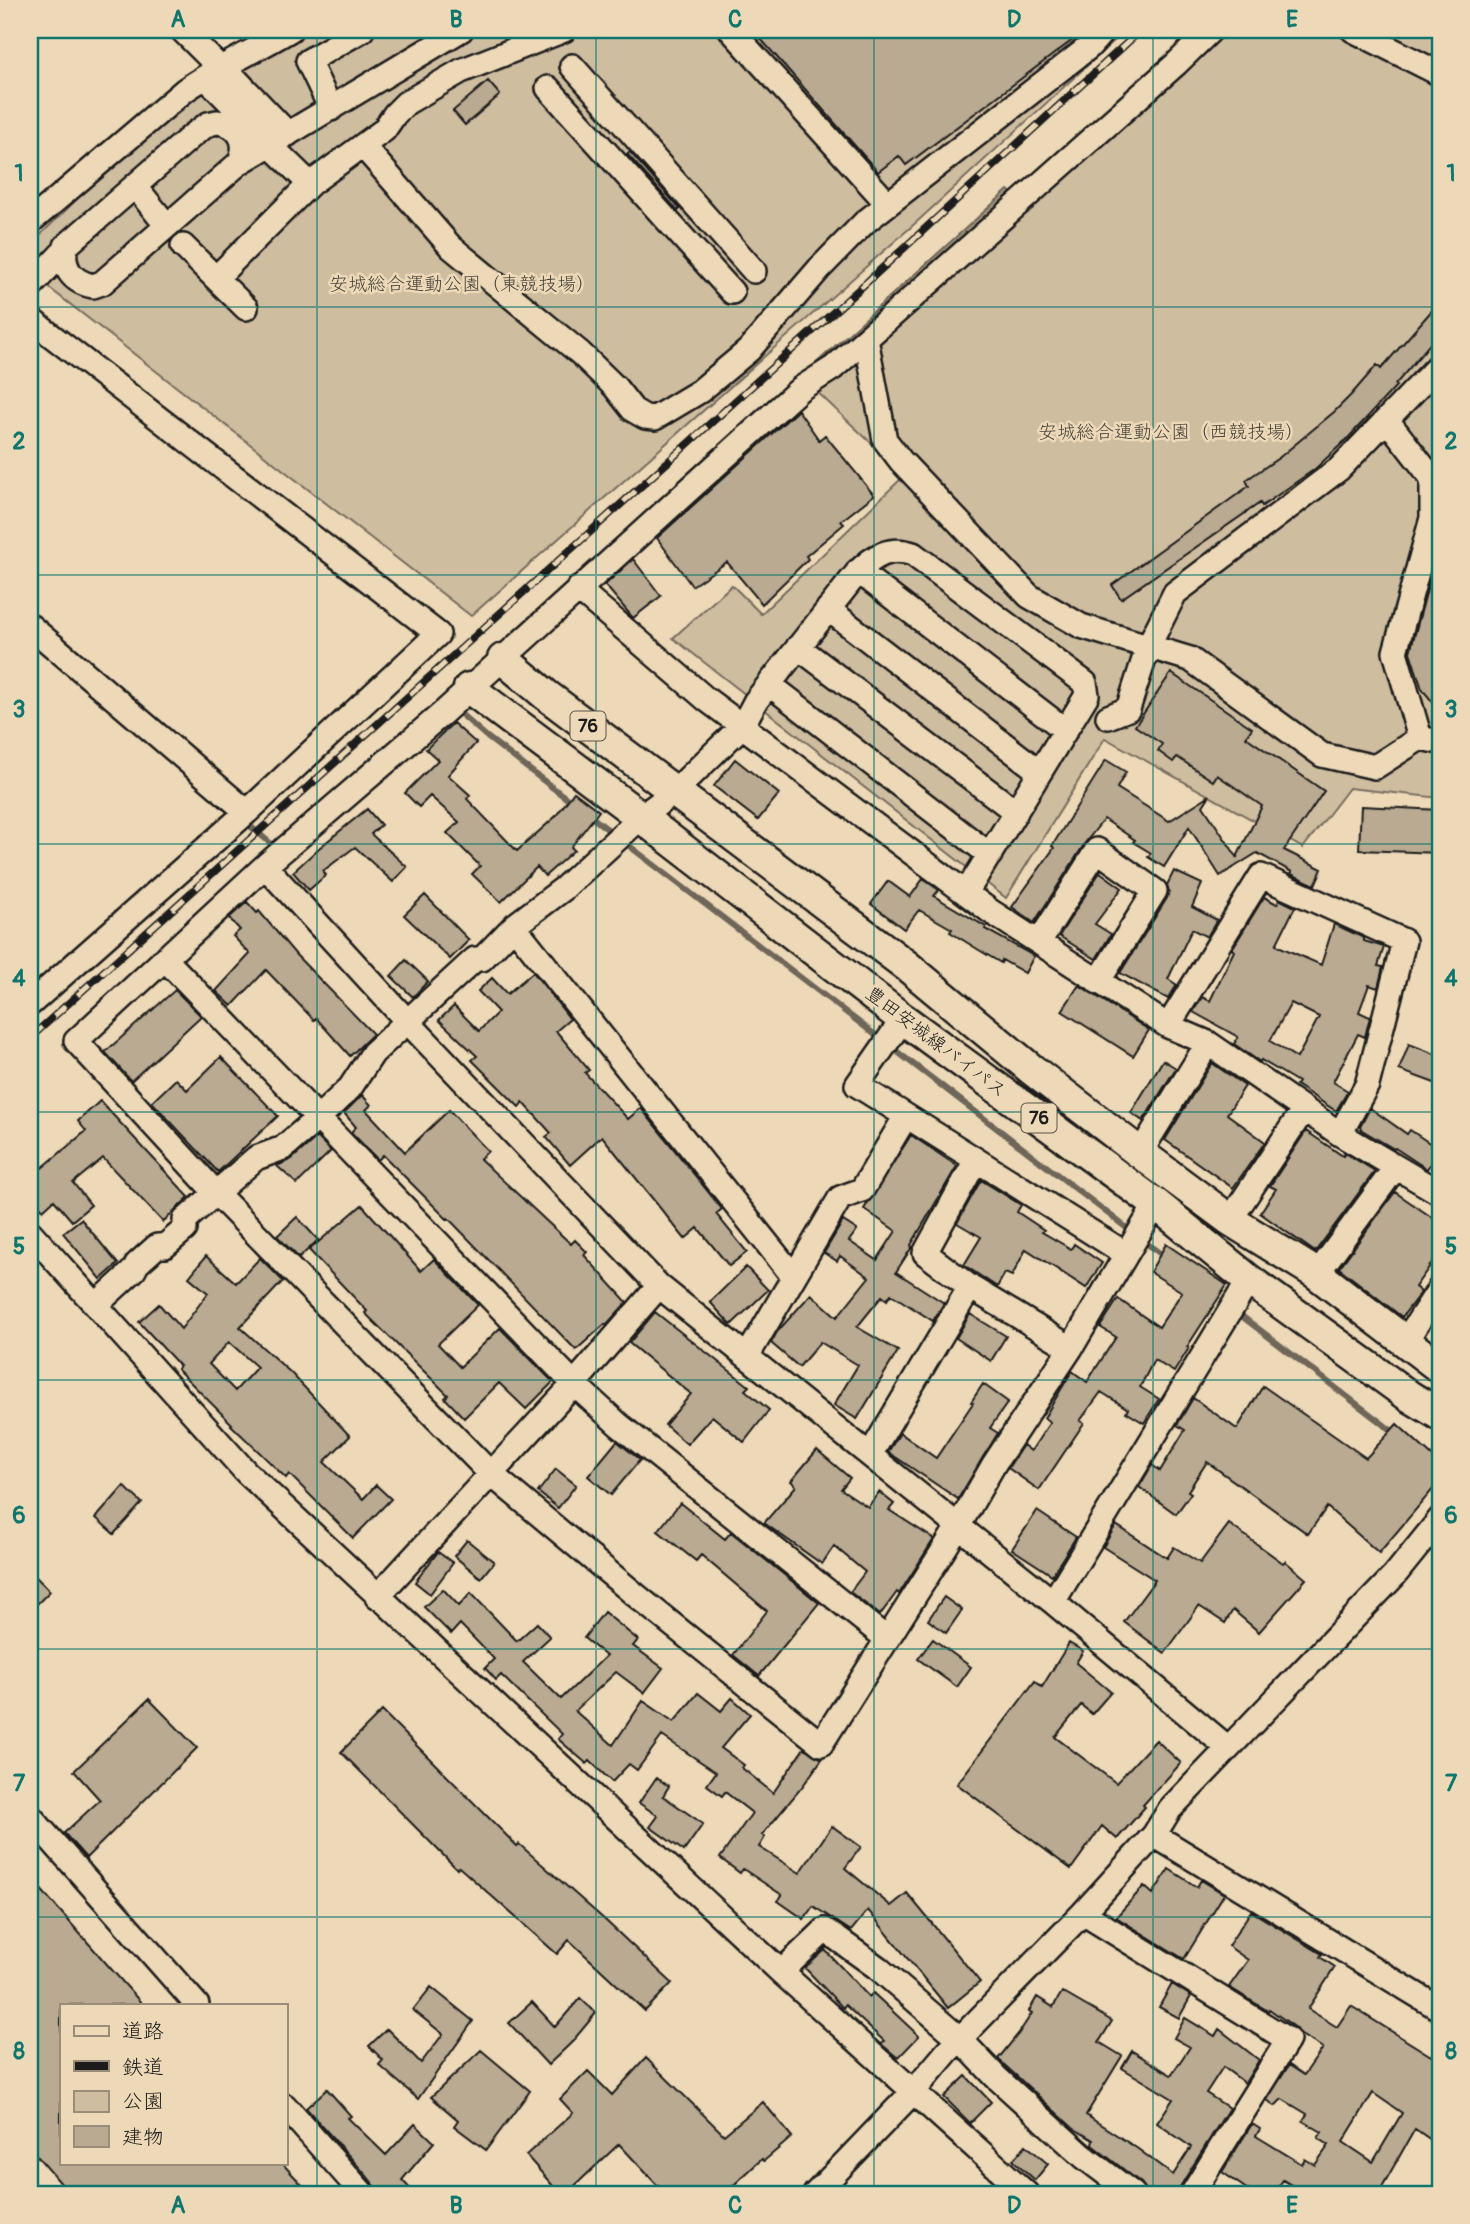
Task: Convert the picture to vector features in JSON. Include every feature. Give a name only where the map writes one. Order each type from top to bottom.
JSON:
[{"type":"main road","name":"豊田安城線バイパス","points":[[503,659],[546,695],[907,966],[1031,1069],[1140,1153],[1230,1220],[1317,1274],[1440,1368]]},
{"type":"main road","name":"豊田安城線バイパス","points":[[469,688],[903,1019],[1156,1204],[1249,1280],[1409,1396],[1440,1415]]},
{"type":"street","points":[[182,30],[310,184]]},
{"type":"street","points":[[30,222],[160,110],[289,30]]},
{"type":"street","points":[[331,109],[308,61],[362,30]]},
{"type":"street","points":[[65,250],[65,264],[69,273],[84,285],[102,283],[239,163],[278,143],[461,30]]},
{"type":"street","points":[[216,278],[310,184],[384,130],[406,103],[461,71],[564,30]]},
{"type":"street","points":[[731,30],[888,204]]},
{"type":"street","points":[[363,146],[451,247],[580,353],[615,387],[633,410],[645,417],[655,418],[726,371],[749,351],[819,269],[865,222],[1089,47],[1104,30]]},
{"type":"street","points":[[1156,1204],[1071,1348],[994,1464],[958,1527],[821,1744],[649,1606],[491,1474],[216,1193],[76,1041],[265,866],[503,659],[800,389],[833,368],[1211,30]]},
{"type":"street","points":[[1353,30],[1440,74]]},
{"type":"street","points":[[572,66],[754,271]]},
{"type":"street","points":[[548,88],[732,292]]},
{"type":"street","points":[[30,287],[66,246],[208,124],[216,122],[233,126],[243,139],[243,156],[239,163]]},
{"type":"street","points":[[135,186],[167,226]]},
{"type":"street","points":[[183,246],[246,307]]},
{"type":"street","points":[[30,319],[438,634],[247,812],[32,998]]},
{"type":"street","points":[[867,344],[885,440],[901,461],[1029,596],[1081,626],[1190,659],[1322,755],[1375,767],[1430,740],[1395,652],[1432,518],[1432,478],[1387,420]]},
{"type":"street","points":[[1108,717],[1128,709],[1148,647],[1175,593],[1339,469],[1440,364]]},
{"type":"street","points":[[96,1305],[157,1245],[165,1246],[185,1229],[185,1220],[256,1158],[283,1148],[318,1118],[350,1088],[373,1053],[407,1021],[475,959],[482,959],[514,926],[563,889],[641,817],[674,792],[743,725],[762,693],[858,571],[874,556],[884,552],[904,551],[913,554],[1085,683],[1087,695],[972,884]]},
{"type":"street","points":[[858,571],[1065,730]]},
{"type":"street","points":[[578,589],[706,699],[972,884],[1040,942],[1168,1026],[1208,1043],[1340,1134],[1440,1193]]},
{"type":"street","points":[[828,609],[1040,772]]},
{"type":"street","points":[[30,626],[247,812]]},
{"type":"street","points":[[798,647],[1016,812]]},
{"type":"street","points":[[762,693],[990,855]]},
{"type":"street","points":[[1040,942],[1097,850],[1154,891],[1098,982]]},
{"type":"street","points":[[265,866],[407,1021],[659,1286],[1054,1602],[1228,1748]]},
{"type":"street","points":[[1168,1026],[1261,876],[1404,941],[1367,1085],[1340,1134]]},
{"type":"street","points":[[514,926],[793,1276]]},
{"type":"street","points":[[166,960],[574,1384],[619,1425],[887,1639]]},
{"type":"street","points":[[903,1019],[858,1084],[1126,1255]]},
{"type":"street","points":[[1140,1153],[1208,1043]]},
{"type":"street","points":[[1230,1220],[1304,1109]]},
{"type":"street","points":[[748,1355],[841,1198],[862,1191],[906,1116]]},
{"type":"street","points":[[976,1160],[925,1253],[970,1287],[1071,1348]]},
{"type":"street","points":[[1317,1274],[1395,1168]]},
{"type":"street","points":[[30,1232],[246,1472],[781,1972],[1027,2194]]},
{"type":"street","points":[[1054,1602],[1249,1280]]},
{"type":"street","points":[[377,1597],[574,1384],[659,1286]]},
{"type":"street","points":[[870,1455],[970,1287]]},
{"type":"street","points":[[1405,1342],[1440,1287]]},
{"type":"street","points":[[815,2194],[1083,1913],[1154,1835],[1170,1809],[1394,1576],[1440,1519]]},
{"type":"street","points":[[30,1816],[196,2004]]},
{"type":"street","points":[[1154,1835],[1440,2008]]},
{"type":"street","points":[[1083,1913],[1288,2040],[1192,2194]]},
{"type":"street","points":[[781,1972],[825,1930],[878,1968],[960,2039],[996,2077],[1083,2156],[1133,2194]]},
{"type":"street","points":[[287,2108],[363,2194]]},
{"type":"green space","name":"安城総合運動公園（東競技場）","points":[[304,30],[1126,30],[920,219],[471,616],[30,273],[30,245],[161,117]]},
{"type":"green space","name":"安城総合運動公園（西競技場）","points":[[1218,30],[1440,30],[1440,798],[1349,788],[1303,848],[1105,738],[1006,898],[673,638],[732,585],[761,614],[905,475],[813,388]]},
{"type":"shaded area","points":[[1008,190],[1015,196],[818,373],[813,366]]},
{"type":"building","points":[[769,30],[1086,30],[906,165],[899,156],[878,172],[760,38]]},
{"type":"building","points":[[488,81],[500,95],[465,125],[453,111]]},
{"type":"building","points":[[630,152],[680,209],[678,211],[627,154]]},
{"type":"building","points":[[1440,301],[1440,332],[1396,386],[1315,469],[1262,506],[1260,503],[1121,599],[1112,585],[1249,486],[1246,480],[1280,457],[1334,412],[1377,365],[1381,369]]},
{"type":"building","points":[[798,410],[819,440],[825,435],[874,495],[841,521],[844,524],[806,556],[808,559],[762,604],[727,562],[692,586],[657,538]]},
{"type":"building","points":[[1438,549],[1440,711],[1422,689],[1410,652]]},
{"type":"building","points":[[633,559],[661,596],[633,618],[605,585]]},
{"type":"building","points":[[1171,673],[1252,728],[1246,737],[1324,791],[1284,850],[1322,869],[1315,885],[1257,853],[1220,876],[1189,827],[1164,867],[1148,857],[1151,853],[1133,842],[1135,840],[1104,819],[1085,843],[1034,923],[1012,907],[1054,848],[1052,846],[1106,760],[1126,772],[1117,788],[1169,821],[1210,795],[1203,806],[1237,857],[1262,806],[1217,775],[1213,781],[1177,757],[1173,762],[1158,751],[1162,744],[1135,726]]},
{"type":"building","points":[[453,723],[476,743],[448,775],[470,795],[467,799],[517,851],[555,817],[574,792],[599,811],[571,847],[574,850],[545,876],[537,867],[501,902],[472,874],[480,866],[447,833],[459,822],[430,796],[419,807],[405,793],[438,760],[426,749]]},
{"type":"building","points":[[735,759],[779,794],[758,820],[714,786]]},
{"type":"building","points":[[1361,806],[1440,810],[1440,853],[1359,850]]},
{"type":"building","points":[[367,809],[381,825],[371,834],[407,867],[393,882],[355,847],[323,871],[326,875],[309,890],[293,872]]},
{"type":"building","points":[[1174,871],[1202,884],[1192,907],[1217,920],[1207,937],[1192,929],[1168,979],[1177,985],[1168,999],[1120,973],[1167,898],[1167,885]]},
{"type":"building","points":[[1100,872],[1122,888],[1095,924],[1111,934],[1096,959],[1059,936]]},
{"type":"building","points":[[923,879],[939,890],[934,896],[1034,956],[1025,973],[979,950],[950,932],[952,929],[919,910],[904,929],[871,904],[888,881],[910,897]]},
{"type":"building","points":[[425,895],[469,940],[450,959],[404,915]]},
{"type":"building","points":[[1264,897],[1277,904],[1279,899],[1295,907],[1276,945],[1321,965],[1334,924],[1364,938],[1364,941],[1384,947],[1378,966],[1383,967],[1378,988],[1369,985],[1359,1012],[1370,1017],[1365,1037],[1358,1034],[1333,1082],[1348,1091],[1336,1111],[1296,1085],[1298,1082],[1261,1060],[1260,1062],[1234,1044],[1238,1037],[1193,1012],[1202,997],[1210,1001],[1234,951],[1232,949]],"holes":[[[1291,1003],[1319,1017],[1297,1058],[1270,1041]]]},
{"type":"building","points":[[247,902],[257,913],[259,911],[296,955],[373,1034],[350,1056],[316,1018],[314,1020],[266,970],[232,1006],[216,991],[250,954],[233,936],[240,930],[229,918]]},
{"type":"building","points":[[406,960],[428,981],[413,997],[391,976]]},
{"type":"building","points":[[533,972],[570,1019],[556,1031],[589,1070],[585,1073],[628,1119],[641,1108],[722,1209],[716,1214],[747,1252],[729,1266],[698,1228],[685,1239],[602,1136],[570,1165],[546,1137],[551,1133],[523,1102],[519,1107],[472,1060],[477,1056],[439,1020],[454,1006],[479,1031],[498,1012],[478,991],[492,978],[507,994]]},
{"type":"building","points":[[1079,985],[1149,1030],[1133,1056],[1062,1011]]},
{"type":"building","points":[[175,990],[201,1016],[131,1081],[105,1052]]},
{"type":"building","points":[[1409,1044],[1440,1056],[1440,1085],[1399,1070]]},
{"type":"building","points":[[221,1057],[278,1116],[218,1172],[152,1102],[176,1079],[187,1090]]},
{"type":"building","points":[[1163,1060],[1176,1068],[1143,1121],[1131,1113]]},
{"type":"building","points":[[1212,1063],[1245,1086],[1227,1114],[1265,1142],[1233,1188],[1165,1140]]},
{"type":"building","points":[[362,1095],[371,1105],[366,1110],[405,1152],[449,1110],[488,1151],[480,1159],[571,1244],[575,1240],[587,1252],[584,1255],[627,1302],[606,1325],[576,1350],[383,1155],[378,1160],[351,1132],[356,1127],[344,1113]]},
{"type":"building","points":[[100,1101],[189,1197],[163,1222],[103,1158],[73,1183],[91,1205],[72,1221],[54,1200],[43,1210],[30,1194],[30,1173],[39,1165],[42,1168],[86,1131],[78,1121]]},
{"type":"building","points":[[1370,1108],[1407,1134],[1410,1130],[1440,1150],[1427,1169],[1362,1130],[1360,1127]]},
{"type":"building","points":[[1306,1131],[1343,1156],[1345,1153],[1375,1171],[1315,1252],[1260,1213],[1276,1189],[1270,1186]]},
{"type":"building","points":[[911,1135],[957,1166],[896,1272],[944,1303],[933,1321],[891,1294],[887,1300],[882,1296],[857,1327],[898,1351],[857,1419],[834,1405],[858,1365],[820,1342],[799,1367],[771,1343],[777,1332],[811,1294],[837,1317],[869,1277],[840,1256],[837,1261],[824,1253],[843,1221],[857,1230],[849,1241],[877,1260],[896,1231],[864,1209]]},
{"type":"building","points":[[317,1137],[331,1151],[297,1184],[277,1166],[292,1159]]},
{"type":"building","points":[[981,1180],[1021,1205],[1017,1212],[1044,1230],[1042,1232],[1071,1249],[1074,1244],[1102,1263],[1086,1288],[1026,1249],[1012,1276],[1005,1273],[997,1287],[964,1265],[981,1237],[957,1223]]},
{"type":"building","points":[[1395,1192],[1440,1223],[1440,1252],[1415,1287],[1421,1292],[1402,1317],[1339,1268]]},
{"type":"building","points":[[362,1205],[421,1271],[434,1259],[478,1305],[438,1344],[460,1367],[500,1328],[553,1382],[526,1409],[499,1383],[464,1418],[445,1398],[448,1395],[365,1313],[367,1311],[309,1250]]},
{"type":"building","points":[[297,1217],[318,1240],[299,1258],[277,1236]]},
{"type":"building","points":[[81,1219],[118,1264],[101,1279],[63,1233]]},
{"type":"building","points":[[1166,1244],[1227,1285],[1174,1372],[1154,1360],[1140,1387],[1159,1399],[1144,1423],[1101,1392],[1080,1421],[1084,1423],[1039,1490],[1008,1468],[1023,1445],[1031,1451],[1050,1422],[1044,1418],[1072,1371],[1087,1382],[1116,1337],[1100,1327],[1118,1299],[1159,1327],[1182,1292],[1150,1272]]},
{"type":"building","points":[[206,1256],[236,1283],[260,1258],[283,1281],[240,1327],[291,1373],[350,1436],[324,1462],[363,1499],[376,1485],[391,1499],[353,1538],[289,1474],[286,1478],[231,1425],[177,1369],[180,1366],[139,1322],[159,1304],[181,1329],[208,1293],[189,1277]],"holes":[[[229,1342],[257,1367],[235,1391],[209,1364]]]},
{"type":"building","points":[[746,1267],[768,1290],[731,1325],[710,1302]]},
{"type":"building","points":[[655,1312],[749,1386],[745,1390],[769,1410],[744,1442],[712,1416],[687,1444],[665,1425],[691,1394],[629,1343]]},
{"type":"building","points":[[970,1314],[1006,1336],[991,1361],[956,1338]]},
{"type":"building","points":[[983,1384],[1008,1402],[990,1428],[998,1433],[958,1499],[888,1452],[900,1433],[936,1458]]},
{"type":"building","points":[[1263,1386],[1366,1458],[1397,1424],[1440,1463],[1440,1481],[1379,1553],[1327,1507],[1308,1534],[1207,1462],[1188,1491],[1191,1493],[1176,1514],[1139,1487],[1152,1465],[1160,1471],[1185,1430],[1177,1425],[1193,1398],[1237,1429]]},
{"type":"building","points":[[617,1441],[640,1460],[611,1495],[588,1476]]},
{"type":"building","points":[[817,1450],[850,1478],[841,1489],[868,1507],[879,1492],[894,1504],[889,1510],[934,1539],[899,1594],[897,1592],[880,1615],[850,1592],[865,1572],[834,1546],[822,1564],[764,1523],[796,1486],[791,1481]]},
{"type":"building","points":[[556,1469],[576,1485],[558,1508],[538,1492]]},
{"type":"building","points":[[124,1486],[142,1503],[114,1534],[96,1518]]},
{"type":"building","points":[[680,1503],[725,1539],[731,1532],[819,1603],[759,1676],[733,1655],[767,1611],[701,1555],[696,1561],[658,1531]]},
{"type":"building","points":[[1037,1511],[1076,1537],[1052,1575],[1012,1549]]},
{"type":"building","points":[[1229,1524],[1283,1563],[1285,1561],[1306,1579],[1259,1632],[1233,1610],[1225,1623],[1199,1606],[1165,1653],[1124,1622],[1155,1580],[1103,1547],[1116,1525],[1167,1558],[1174,1547],[1200,1563]]},
{"type":"building","points":[[467,1540],[494,1562],[481,1578],[454,1556]]},
{"type":"building","points":[[438,1552],[453,1563],[430,1594],[415,1582]]},
{"type":"building","points":[[30,1571],[50,1591],[30,1611]]},
{"type":"building","points":[[443,1589],[459,1606],[471,1593],[517,1641],[537,1623],[550,1637],[523,1662],[561,1699],[606,1656],[584,1638],[604,1612],[638,1640],[633,1646],[663,1668],[644,1693],[616,1672],[575,1711],[613,1745],[643,1701],[674,1722],[698,1693],[721,1711],[732,1698],[750,1714],[721,1748],[744,1765],[742,1768],[773,1793],[804,1748],[822,1759],[762,1835],[765,1837],[759,1847],[800,1873],[832,1826],[861,1847],[845,1868],[891,1906],[907,1893],[980,1982],[948,2008],[868,1910],[851,1931],[813,1906],[804,1919],[778,1901],[782,1895],[743,1869],[740,1873],[720,1858],[752,1813],[725,1792],[722,1796],[707,1785],[716,1772],[662,1736],[637,1770],[629,1764],[612,1782],[590,1761],[587,1764],[558,1739],[562,1734],[501,1675],[496,1680],[485,1668],[494,1659],[460,1624],[451,1634],[424,1607]]},
{"type":"building","points":[[944,1597],[962,1610],[946,1633],[928,1620]]},
{"type":"building","points":[[933,1639],[971,1667],[957,1687],[918,1659]]},
{"type":"building","points":[[1069,1643],[1083,1651],[1076,1663],[1111,1692],[1092,1714],[1081,1705],[1055,1737],[1116,1783],[1156,1740],[1181,1763],[1117,1839],[1102,1826],[1071,1869],[957,1784],[1035,1681],[1042,1687]]},
{"type":"building","points":[[149,1699],[197,1748],[86,1858],[64,1833],[100,1800],[74,1771]]},
{"type":"building","points":[[382,1711],[517,1846],[519,1844],[672,1983],[645,2011],[569,1940],[557,1954],[459,1867],[457,1869],[341,1752]]},
{"type":"building","points":[[656,1778],[669,1786],[663,1796],[703,1824],[684,1851],[650,1827],[658,1816],[639,1803]]},
{"type":"building","points":[[1169,1869],[1197,1887],[1201,1880],[1224,1894],[1184,1959],[1116,1917],[1144,1886],[1153,1894]]},
{"type":"building","points":[[30,1877],[142,2004],[60,2004],[60,2164],[283,2164],[304,2187],[296,2194],[70,2194],[30,2148]]},
{"type":"building","points":[[1251,1911],[1322,1954],[1320,1957],[1335,1967],[1308,2009],[1337,2027],[1351,2006],[1431,2056],[1440,2044],[1440,2146],[1415,2129],[1378,2194],[1307,2194],[1283,2180],[1273,2194],[1254,2194],[1222,2172],[1252,2124],[1260,2129],[1256,2136],[1302,2164],[1305,2159],[1315,2165],[1329,2145],[1318,2138],[1322,2132],[1303,2121],[1307,2114],[1282,2099],[1275,2106],[1267,2100],[1289,2065],[1304,2075],[1323,2048],[1301,2035],[1296,2028],[1269,2009],[1268,2011],[1229,1987],[1248,1960],[1228,1946]],"holes":[[[1373,2093],[1402,2113],[1373,2162],[1343,2142]]]},
{"type":"building","points":[[825,1950],[869,1997],[873,1993],[919,2036],[898,2058],[881,2044],[884,2041],[845,2005],[843,2008],[805,1968]]},
{"type":"building","points":[[1172,1984],[1191,1996],[1179,2018],[1159,2007]]},
{"type":"building","points":[[431,1987],[473,2021],[418,2099],[379,2065],[383,2060],[369,2046],[387,2029],[421,2063],[443,2034],[413,2010]]},
{"type":"building","points":[[1062,1992],[1112,2021],[1099,2042],[1122,2056],[1086,2115],[1173,2175],[1191,2147],[1157,2123],[1173,2099],[1122,2068],[1132,2051],[1171,2075],[1190,2047],[1174,2038],[1185,2018],[1215,2036],[1219,2029],[1259,2060],[1245,2083],[1223,2067],[1206,2093],[1229,2108],[1178,2194],[1149,2194],[1141,2183],[1092,2145],[1093,2140],[1073,2128],[998,2059],[1032,2013],[1029,2011],[1037,1997],[1053,2007]]},
{"type":"building","points":[[580,1998],[596,2013],[548,2065],[509,2023],[532,2002],[555,2027]]},
{"type":"building","points":[[481,2050],[530,2091],[486,2150],[454,2126],[458,2120],[431,2097]]},
{"type":"building","points":[[646,2058],[724,2135],[763,2102],[792,2137],[764,2161],[762,2159],[724,2194],[649,2194],[658,2186],[619,2144],[566,2194],[560,2194],[526,2155],[573,2113],[560,2099],[588,2071],[612,2095]]},
{"type":"building","points":[[966,2076],[991,2102],[970,2123],[944,2097]]},
{"type":"building","points":[[327,2089],[351,2116],[348,2118],[386,2155],[415,2124],[434,2142],[402,2180],[415,2194],[377,2194],[366,2175],[306,2108]]},
{"type":"building","points":[[1026,2145],[1048,2164],[1035,2180],[1013,2160]]},
{"type":"waterway","points":[[1331,30],[1348,38]]},
{"type":"waterway","points":[[454,708],[574,804]]},
{"type":"waterway","points":[[589,815],[1132,1232]]},
{"type":"waterway","points":[[244,821],[275,847],[279,844]]},
{"type":"waterway","points":[[1141,1239],[1166,1258]]},
{"type":"waterway","points":[[1235,1311],[1396,1434]]},
{"type":"railway","points":[[30,1038],[878,272],[1141,30]]}]
